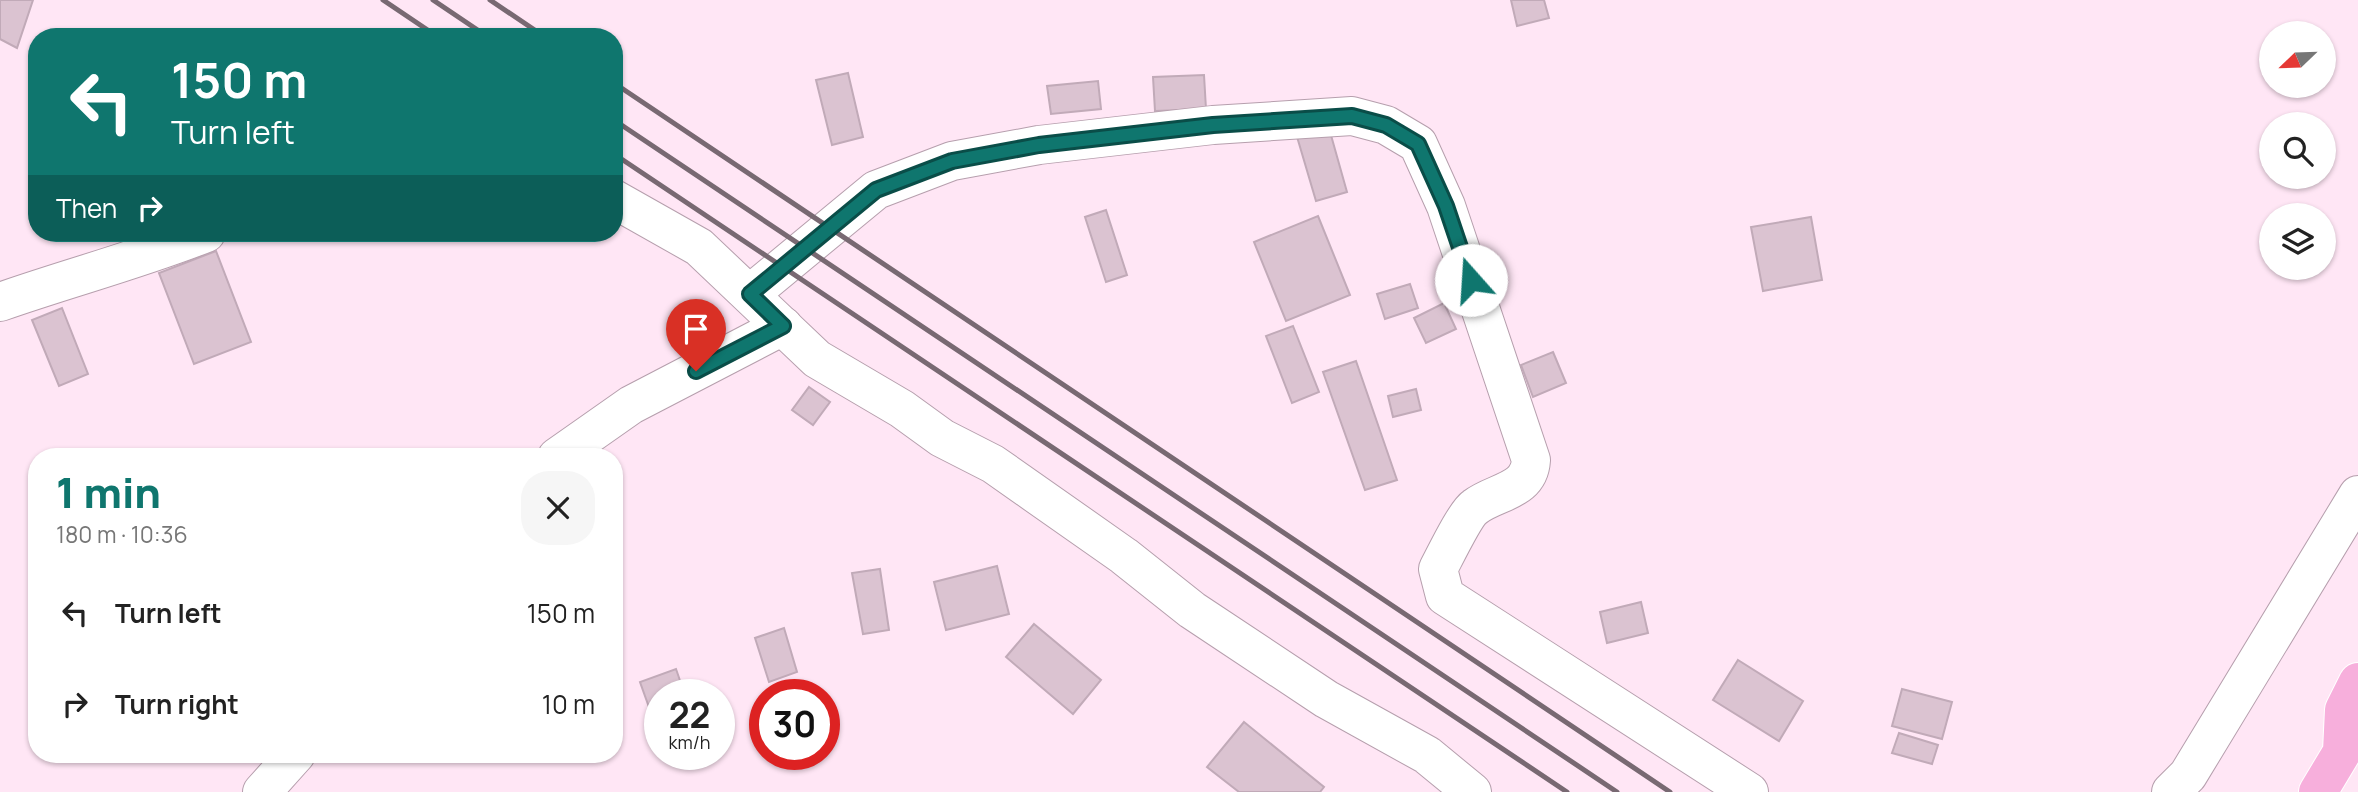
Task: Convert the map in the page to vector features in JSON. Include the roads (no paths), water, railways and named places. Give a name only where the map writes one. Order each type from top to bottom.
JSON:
[{"type":"highway","points":[[2318,792],[2350,747],[2344,710],[2358,682]]},
{"type":"street","points":[[750,294],[876,190],[952,161],[1039,145],[1213,125],[1352,116],[1386,125],[1418,144],[1446,206],[1531,460],[1530,474],[1523,481],[1472,508],[1438,569],[1445,596],[1749,792]]},
{"type":"street","points":[[623,205],[699,247],[817,359],[902,409],[942,438],[993,464],[1124,556],[1192,610],[1326,699],[1427,755],[1472,792]]},
{"type":"street","points":[[0,302],[183,242]]},
{"type":"street","points":[[570,448],[631,405],[783,326]]},
{"type":"street","points":[[2172,792],[2188,775],[2358,495]]},
{"type":"street","points":[[262,792],[288,763]]},
{"type":"railway","points":[[383,0],[425,28]]},
{"type":"railway","points":[[433,0],[475,28]]},
{"type":"railway","points":[[490,0],[532,28]]},
{"type":"railway","points":[[623,89],[1670,792]]},
{"type":"railway","points":[[623,126],[1617,792]]},
{"type":"railway","points":[[623,160],[1567,792]]}]
